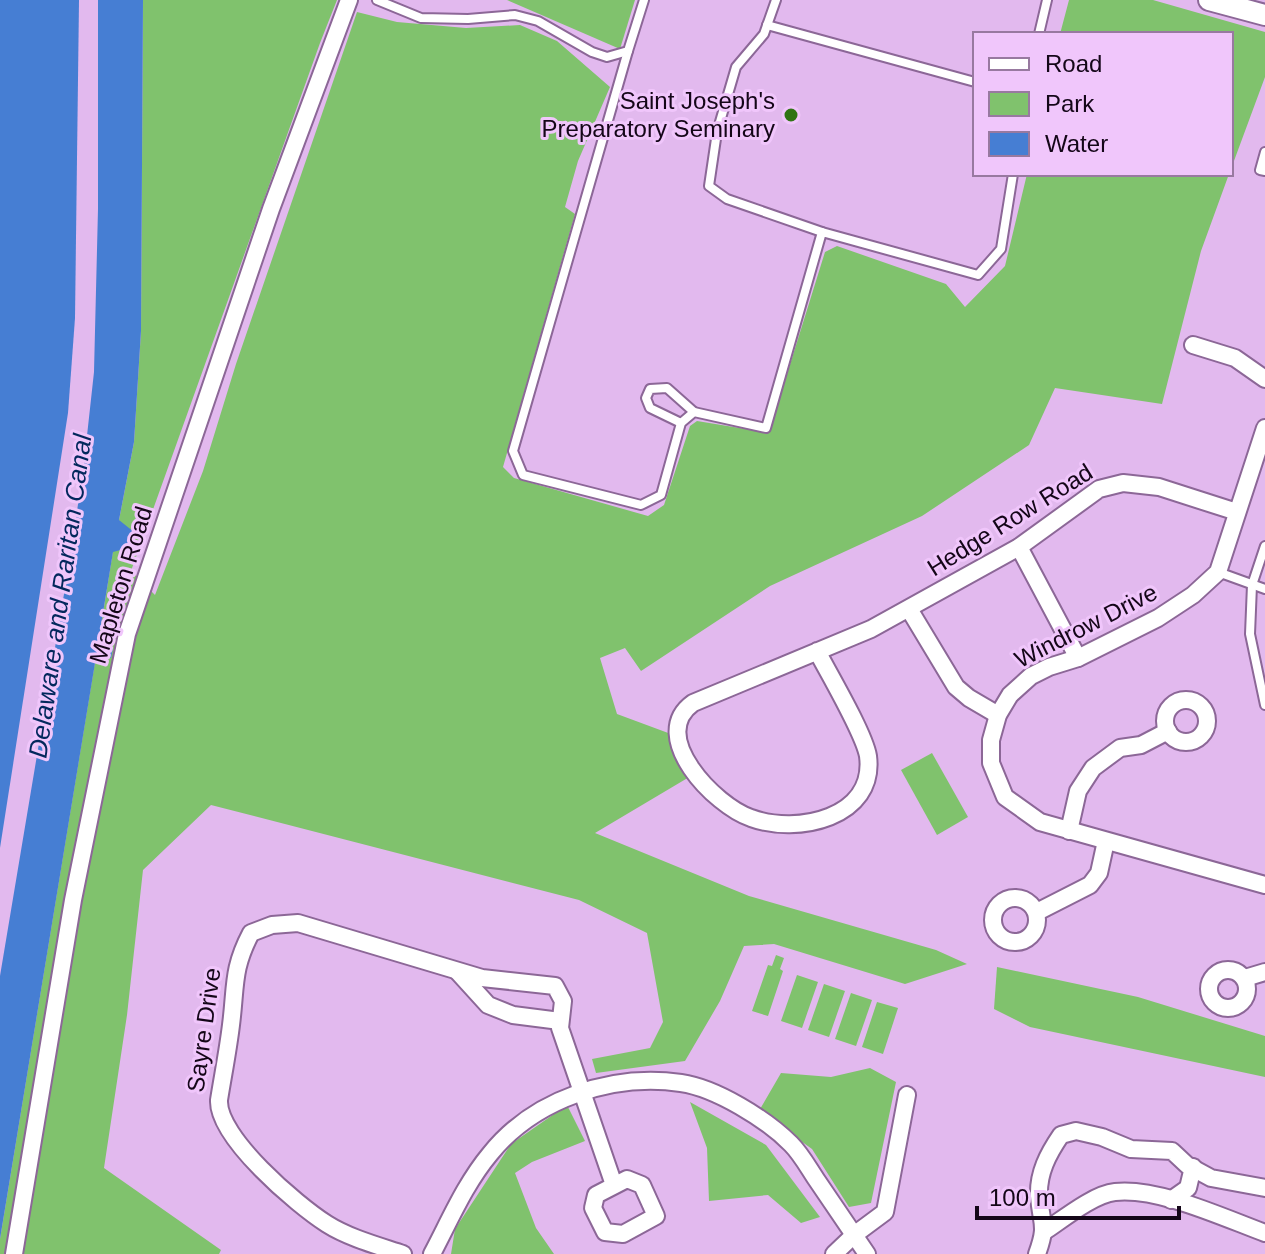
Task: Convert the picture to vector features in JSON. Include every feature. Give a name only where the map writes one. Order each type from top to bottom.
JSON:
[{"type":"street","name":"Mapleton Road","points":[[14,1254],[73,900],[127,634],[271,209],[349,0]]},
{"type":"street","points":[[1209,0],[1265,15]]},
{"type":"street","points":[[1193,345],[1235,358],[1265,379]]},
{"type":"street","points":[[1218,572],[1237,512],[1259,466],[1265,428]]},
{"type":"street","name":"Hedge Row Road","points":[[817,651],[868,755],[866,784],[858,800],[842,812],[825,818],[788,825],[752,819],[720,801],[702,782],[679,746],[678,725],[681,716],[693,703],[817,651],[871,629],[909,609],[1019,547],[1099,489],[1123,483],[1159,487],[1237,512]]},
{"type":"street","points":[[1019,547],[1078,658]]},
{"type":"street","name":"Windrow Drive","points":[[1218,572],[1193,595],[1158,618],[1078,658],[1031,676],[1010,695],[998,715],[991,740],[991,763],[1005,797],[1040,822],[1265,885]]},
{"type":"street","points":[[909,609],[956,687],[998,715]]},
{"type":"street","points":[[1069,831],[1078,791],[1093,768],[1120,748],[1141,745],[1168,731]]},
{"type":"street","points":[[1037,912],[1090,885],[1099,873],[1106,841]]},
{"type":"street","name":"Sayre Drive","points":[[403,1254],[330,1226],[289,1197],[248,1154],[224,1123],[218,1109],[232,1021],[234,978],[239,955],[251,933],[272,925],[298,923],[482,978],[555,986],[563,1001],[560,1028],[614,1185]]},
{"type":"street","points":[[457,971],[488,1005],[513,1015],[560,1021]]},
{"type":"street","points":[[1245,978],[1265,972]]},
{"type":"street","points":[[432,1254],[464,1191],[490,1153],[522,1123],[558,1101],[582,1093],[615,1083],[652,1081],[683,1083],[720,1097],[765,1122],[793,1145],[867,1254]]},
{"type":"street","points":[[834,1254],[885,1212],[907,1095]]},
{"type":"street","points":[[1037,1254],[1045,1231],[1039,1194],[1045,1159],[1061,1135],[1076,1131],[1131,1149],[1172,1151],[1211,1178],[1265,1188]]},
{"type":"street","points":[[1171,1200],[1188,1188],[1193,1167]]},
{"type":"street","points":[[627,1179],[642,1185],[654,1218],[623,1234],[605,1232],[593,1208],[596,1195],[614,1185],[627,1179]]},
{"type":"street","points":[[1045,1231],[1113,1192],[1152,1194],[1265,1233]]},
{"type":"lane","points":[[377,0],[421,18],[444,20],[515,15],[538,21],[592,52],[607,57],[628,51]]},
{"type":"lane","points":[[644,0],[513,451],[523,475],[641,505],[661,495],[681,423],[694,412]]},
{"type":"lane","points":[[776,0],[764,34],[736,67],[717,132],[709,186],[727,199],[822,232],[978,275],[1001,249],[1013,176]]},
{"type":"lane","points":[[1039,32],[1047,0]]},
{"type":"lane","points":[[767,25],[973,81]]},
{"type":"lane","points":[[1265,152],[1260,170],[1265,171]]},
{"type":"lane","points":[[681,423],[650,408],[646,398],[650,389],[667,388],[694,412],[766,428],[822,232]]},
{"type":"lane","points":[[1265,546],[1252,585],[1250,634],[1265,705]]},
{"type":"lane","points":[[1218,572],[1265,589]]},
{"type":"green space","points":[[143,0],[337,0],[131,571],[155,595],[203,471],[236,364],[357,12],[397,22],[466,28],[520,25],[557,41],[610,87],[578,161],[565,207],[575,214],[503,467],[514,478],[648,516],[664,505],[690,426],[697,421],[764,432],[774,416],[825,252],[837,246],[946,284],[965,307],[1005,266],[1027,176],[1228,176],[1201,251],[1162,404],[1055,388],[1029,445],[922,516],[770,586],[641,671],[625,648],[600,658],[617,714],[679,737],[696,773],[595,833],[749,896],[936,950],[967,964],[905,984],[774,944],[744,946],[720,1001],[685,1061],[596,1073],[592,1059],[650,1048],[663,1022],[647,933],[579,900],[211,805],[143,870],[127,1015],[104,1168],[221,1250],[219,1254],[0,1254],[96,656],[111,657],[112,648],[98,644],[113,551],[131,547],[119,520],[134,442],[141,331]]},
{"type":"green space","points":[[507,0],[635,0],[620,49]]},
{"type":"green space","points":[[1069,0],[1153,0],[1265,32],[1265,77],[1233,164],[1233,32],[1061,32]]},
{"type":"green space","points":[[932,753],[968,817],[937,835],[901,770]]},
{"type":"green space","points":[[776,955],[784,958],[780,969],[783,971],[768,1016],[752,1011],[768,965],[772,966]]},
{"type":"green space","points":[[997,967],[1138,997],[1265,1036],[1265,1077],[1030,1027],[994,1009]]},
{"type":"green space","points":[[797,975],[818,982],[802,1028],[781,1021]]},
{"type":"green space","points":[[824,984],[845,991],[829,1037],[808,1030]]},
{"type":"green space","points":[[851,993],[872,1000],[856,1046],[835,1039]]},
{"type":"green space","points":[[877,1002],[898,1008],[883,1054],[862,1047]]},
{"type":"green space","points":[[870,1068],[896,1082],[871,1203],[849,1207],[812,1149],[759,1111],[781,1073],[831,1077]]},
{"type":"green space","points":[[690,1102],[766,1145],[820,1217],[801,1223],[768,1195],[709,1201],[707,1148]]},
{"type":"green space","points":[[567,1105],[585,1141],[532,1162],[515,1173],[536,1228],[554,1254],[451,1254],[455,1229],[511,1144]]},
{"type":"water","points":[[0,0],[79,0],[75,318],[68,413],[0,848]]},
{"type":"water","points":[[98,0],[143,0],[141,331],[134,442],[119,520],[134,532],[132,547],[113,552],[98,643],[113,648],[111,658],[96,657],[0,1239],[0,976],[66,582],[94,372]]},
{"type":"place","name":"Saint Joseph's Preparatory Seminary","points":[[791,115]]},
{"type":"water label","name":"Delaware and Raritan Canal","points":[[60,596]]}]
